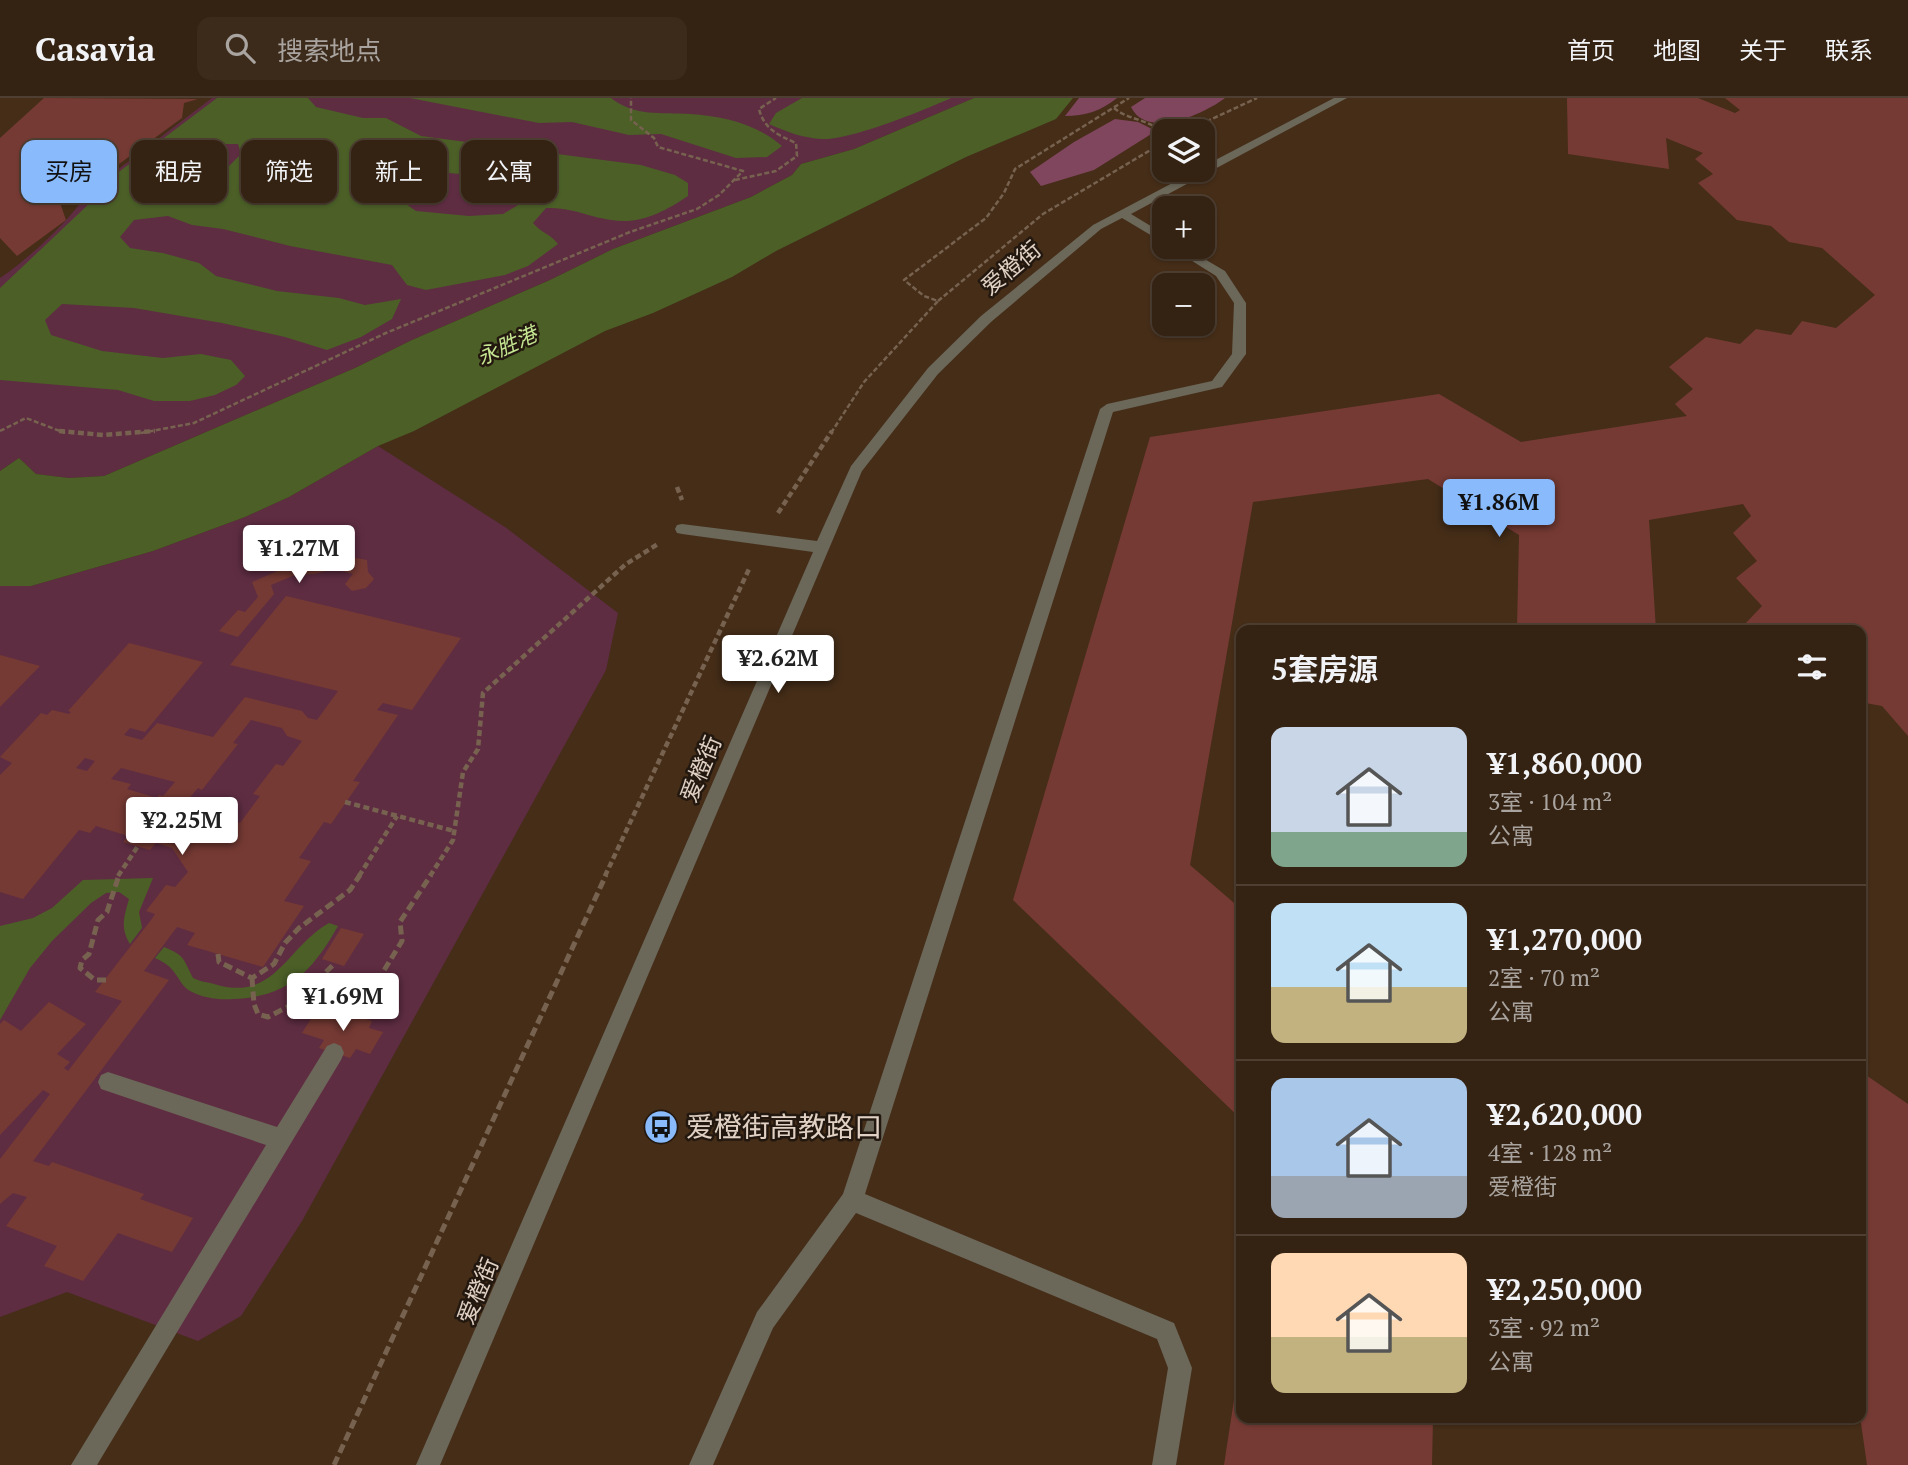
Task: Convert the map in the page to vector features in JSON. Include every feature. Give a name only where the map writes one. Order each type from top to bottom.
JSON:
[{"type":"street","name":"爱橙街","points":[[428,1465],[856,468],[933,371],[996,310],[1097,227],[1342,98]]},
{"type":"street","points":[[1122,213],[1152,232]]},
{"type":"street","points":[[701,1465],[765,1320],[852,1200],[1107,409],[1217,384],[1239,354],[1240,303],[1221,274],[1196,259]]},
{"type":"street","points":[[682,529],[820,547]]},
{"type":"street","points":[[83,1465],[334,1053]]},
{"type":"street","points":[[108,1082],[281,1139]]},
{"type":"street","points":[[852,1200],[1166,1331],[1180,1368],[1164,1465]]},
{"type":"path","points":[[0,431],[26,418],[47,428],[72,434],[160,432],[194,423],[386,333],[630,232],[697,209],[719,195],[743,171],[658,147],[654,138],[631,120],[632,98]]},
{"type":"path","points":[[733,181],[776,170],[797,156],[796,142],[768,130],[761,121],[759,109],[776,98]]},
{"type":"path","points":[[938,302],[924,296],[904,281],[986,218],[1004,193],[1015,169],[1129,98]]},
{"type":"path","points":[[1212,119],[1257,98]]},
{"type":"path","points":[[1114,108],[1122,117],[1152,125]]},
{"type":"path","points":[[334,1465],[564,962],[763,540],[864,382],[938,302],[1043,214],[1152,149]]},
{"type":"path","points":[[356,1016],[402,941],[400,922],[453,840],[463,772],[478,749],[483,693],[626,564],[682,529]]},
{"type":"path","points":[[345,802],[454,831]]},
{"type":"path","points":[[252,980],[274,964],[285,943],[299,928],[350,890],[397,816]]},
{"type":"path","points":[[106,979],[95,980],[79,968],[82,960],[89,954],[90,940],[97,931],[98,920],[107,912],[109,895],[117,874],[138,846]]},
{"type":"path","points":[[218,954],[219,962],[252,980]]},
{"type":"path","points":[[252,980],[254,1004],[258,1014],[268,1017],[282,1011],[312,989],[334,964]]},
{"type":"shaded area","points":[[212,98],[974,98],[854,149],[801,164],[792,175],[751,197],[613,249],[355,368],[104,476],[69,478],[36,474],[19,458],[0,471],[0,278],[48,239],[80,203],[117,203],[117,170],[131,160],[131,203],[227,203],[227,140],[157,140]]},
{"type":"shaded area","points":[[1079,98],[1117,98],[1092,112],[1065,116]]},
{"type":"shaded area","points":[[1145,98],[1225,98],[1190,117],[1152,119],[1152,122],[1139,117],[1131,107]]},
{"type":"shaded area","points":[[1115,119],[1138,122],[1152,129],[1152,134],[1094,170],[1041,186],[1030,172],[1074,142]]},
{"type":"shaded area","points":[[378,446],[505,527],[618,613],[606,670],[302,1221],[241,1316],[198,1341],[67,1292],[0,1317],[0,586],[31,586],[153,551],[245,517],[289,497]]},
{"type":"water","points":[[217,98],[308,98],[316,107],[363,118],[386,118],[421,136],[461,141],[461,174],[447,173],[447,140],[351,140],[351,203],[405,203],[416,211],[469,216],[503,214],[521,203],[557,203],[557,154],[641,165],[675,175],[688,183],[688,196],[661,212],[632,221],[611,220],[565,209],[546,208],[533,223],[558,244],[528,266],[505,275],[426,290],[407,285],[392,265],[290,246],[223,229],[192,225],[168,216],[134,220],[120,237],[130,248],[163,253],[199,263],[216,276],[277,291],[339,298],[365,305],[401,299],[392,319],[361,337],[327,350],[285,337],[222,323],[134,308],[62,304],[45,320],[51,335],[102,351],[163,358],[201,354],[231,360],[245,376],[236,385],[215,395],[190,401],[154,401],[118,390],[0,380],[0,288],[90,203],[117,203],[117,173],[131,163],[131,203],[227,203],[227,168],[241,154],[238,144],[227,144],[227,140],[161,140]]},
{"type":"water","points":[[410,98],[611,98],[639,111],[702,115],[739,122],[762,132],[782,146],[767,157],[736,158],[661,134],[629,135],[572,122],[539,123]]},
{"type":"water","points":[[802,98],[951,98],[887,124],[834,138],[802,136],[769,124],[776,113]]},
{"type":"water","name":"永胜港","points":[[974,98],[1073,98],[1056,119],[966,157],[776,251],[732,277],[653,313],[605,331],[414,431],[378,446],[289,497],[245,517],[153,551],[31,586],[0,586],[0,471],[19,458],[36,474],[69,478],[104,476],[355,368],[613,249],[751,197],[792,175],[801,164],[854,149]]},
{"type":"water","points":[[153,878],[139,912],[142,928],[130,944],[124,927],[129,899],[119,892],[106,893],[91,903],[52,941],[30,968],[0,1020],[0,926],[33,918],[52,908],[83,880]]},
{"type":"water","points":[[329,923],[338,926],[308,969],[284,987],[252,997],[222,999],[205,997],[190,991],[169,966],[155,958],[164,947],[180,956],[193,978],[235,988],[252,986],[278,970],[314,933]]},
{"type":"building","points":[[44,98],[198,99],[184,103],[182,118],[152,140],[131,140],[131,155],[117,165],[117,140],[21,140],[21,203],[60,203],[66,220],[17,256],[0,238],[0,138]]},
{"type":"building","points":[[1567,98],[1698,98],[1735,113],[1740,110],[1725,98],[1908,98],[1908,736],[1882,706],[1866,703],[1866,625],[1744,625],[1762,606],[1736,578],[1757,561],[1733,533],[1751,516],[1743,504],[1649,520],[1656,625],[1517,625],[1519,535],[1428,479],[1253,502],[1190,865],[1236,905],[1236,1114],[1013,900],[1150,437],[1439,394],[1521,442],[1687,416],[1675,404],[1693,389],[1669,367],[1706,337],[1740,344],[1756,329],[1791,335],[1802,321],[1836,328],[1875,295],[1822,248],[1789,242],[1771,226],[1737,220],[1698,183],[1713,174],[1695,159],[1703,153],[1666,138],[1669,169],[1568,154]]},
{"type":"building","points":[[334,554],[367,560],[368,572],[374,579],[366,588],[352,591],[345,584],[353,574],[334,569],[295,575],[271,585],[274,594],[238,637],[219,631],[238,610],[245,612],[258,597],[252,582],[298,562],[314,561]]},
{"type":"building","points":[[286,596],[461,638],[412,710],[383,703],[377,710],[398,715],[353,781],[360,782],[331,824],[324,822],[299,858],[311,861],[284,901],[304,906],[263,967],[187,945],[195,933],[177,927],[144,971],[169,980],[33,1161],[49,1166],[52,1162],[144,1194],[140,1199],[193,1218],[172,1252],[118,1233],[83,1281],[44,1266],[57,1246],[6,1226],[27,1197],[13,1193],[0,1204],[0,1159],[50,1094],[43,1090],[0,1135],[0,1024],[4,1020],[21,1031],[49,1002],[86,1024],[57,1054],[70,1062],[64,1068],[68,1071],[122,1001],[95,992],[155,914],[146,911],[166,885],[175,887],[188,872],[172,848],[156,843],[150,850],[123,842],[128,836],[96,826],[90,833],[79,830],[23,899],[0,892],[0,775],[12,763],[0,757],[41,713],[47,715],[52,710],[69,714],[71,712],[68,711],[129,643],[203,662],[145,732],[130,728],[124,735],[142,740],[157,723],[213,737],[245,697],[302,711],[308,718],[317,720],[338,691],[230,665]],"holes":[[[251,720],[282,728],[287,736],[302,741],[283,766],[276,764],[253,794],[260,796],[240,823],[187,808],[190,803],[186,802],[198,788],[202,790],[238,744],[233,743]],[[85,758],[95,761],[87,771],[76,768]],[[121,768],[175,782],[163,796],[159,795],[157,798],[127,789],[131,784],[111,779]]]},
{"type":"building","points":[[0,655],[40,666],[0,707]]},
{"type":"building","points":[[341,928],[364,934],[344,966],[322,959]]},
{"type":"building","points":[[317,1009],[340,1016],[342,1011],[372,1021],[369,1028],[383,1032],[370,1054],[356,1049],[350,1058],[319,1048],[324,1040],[302,1033]]},
{"type":"building","points":[[1866,1075],[1908,1104],[1908,1465],[1867,1465],[1861,1423],[1866,1423]]},
{"type":"building","points":[[1236,1387],[1236,1423],[1433,1423],[1432,1465],[1224,1465]]},
{"type":"place","name":"爱橙街高教路口","points":[[661,1127]]}]
